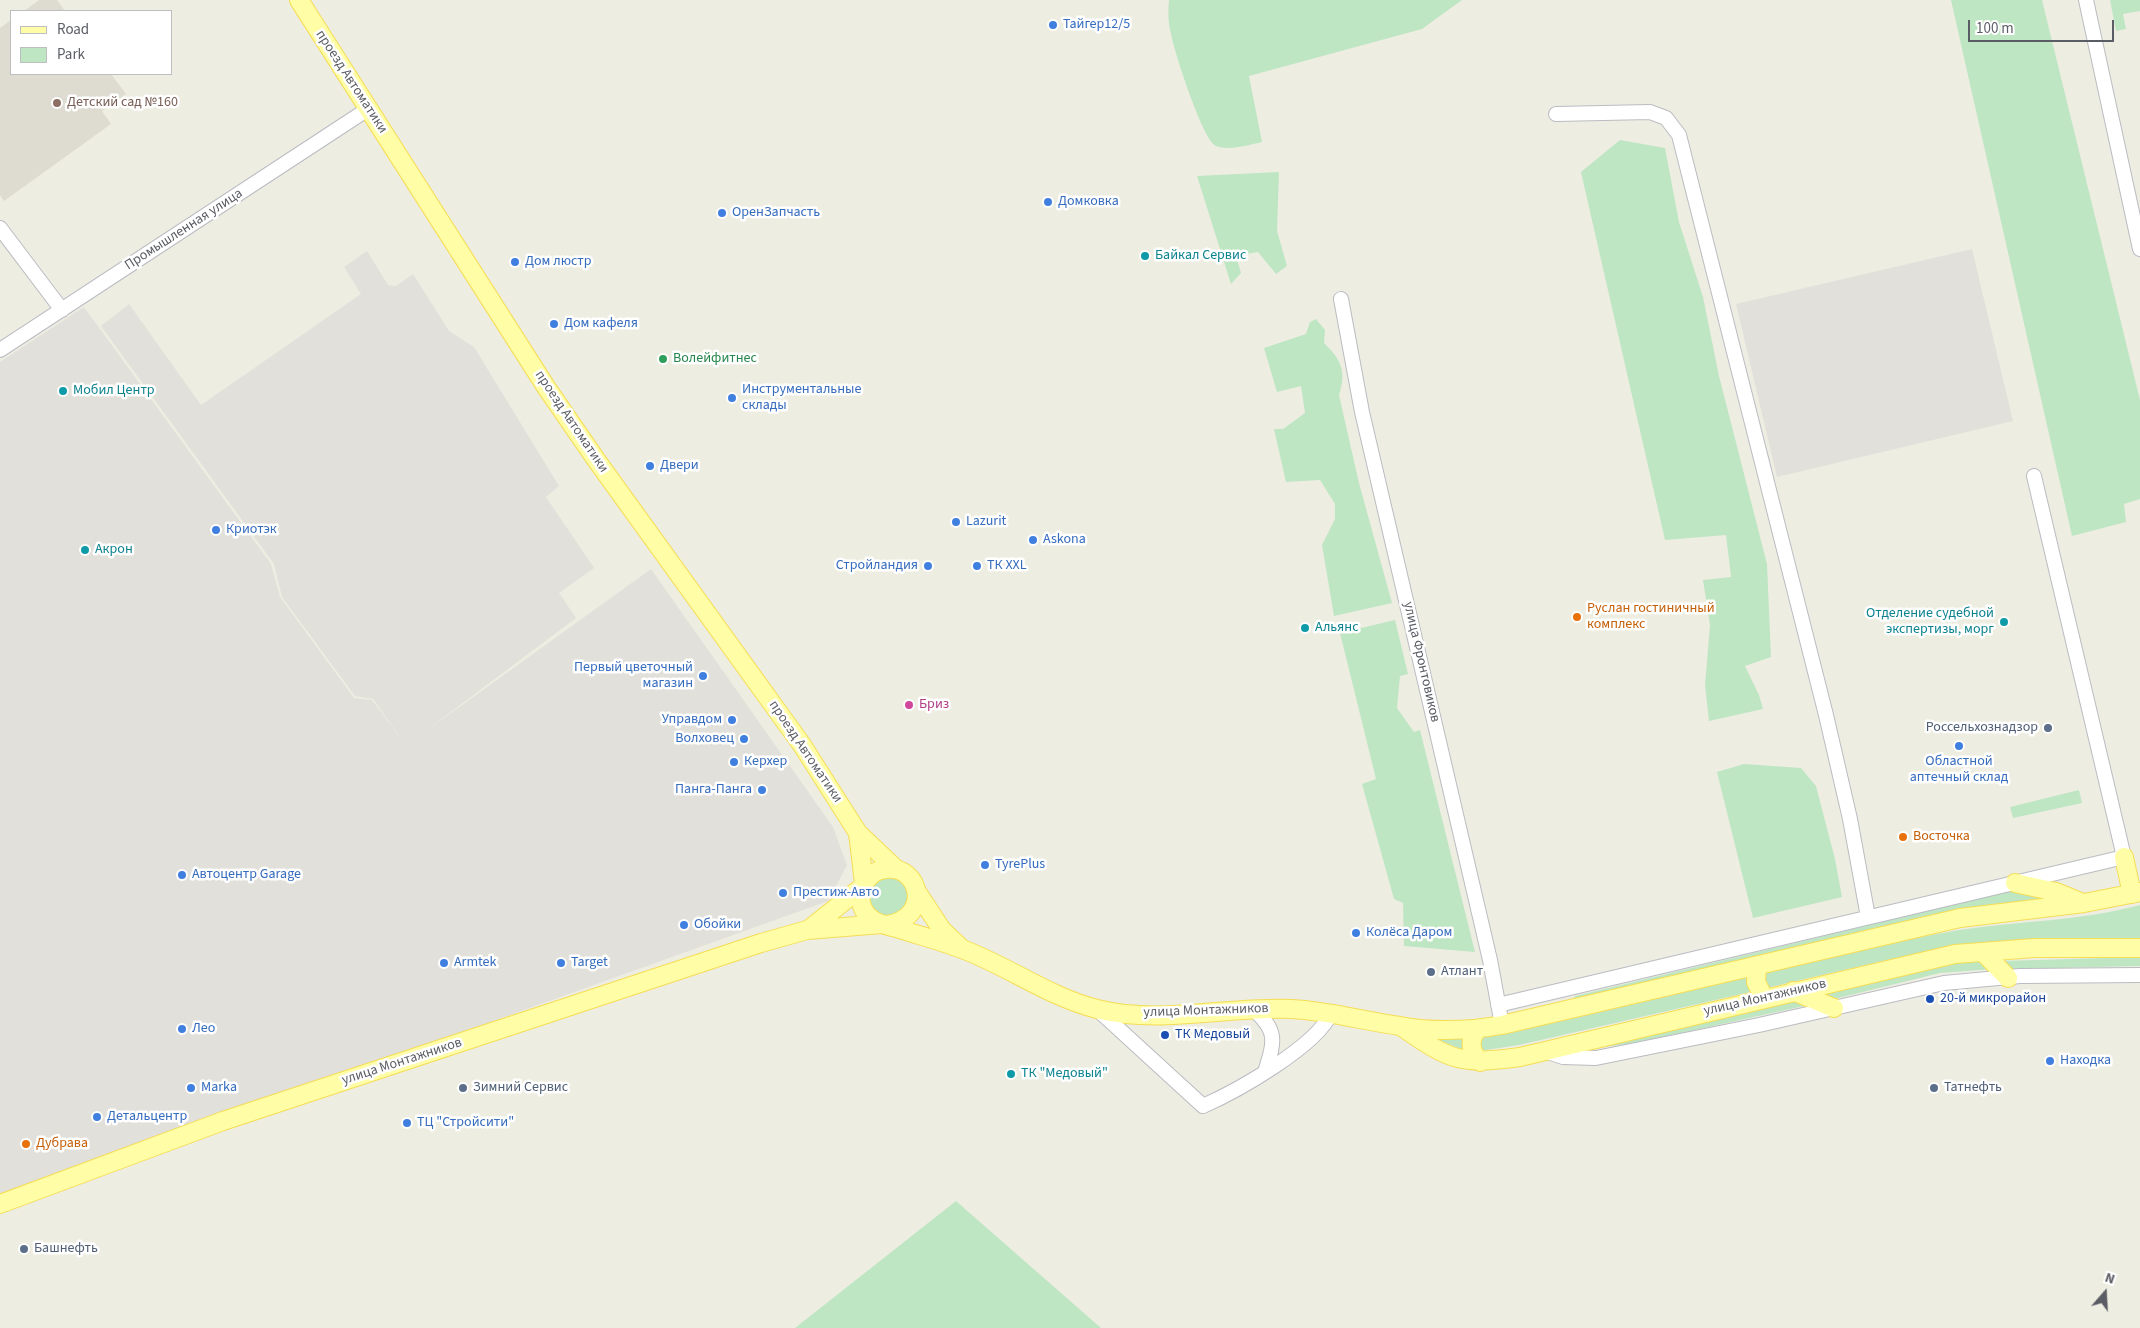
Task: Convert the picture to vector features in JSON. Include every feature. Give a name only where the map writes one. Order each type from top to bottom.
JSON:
[{"type":"main road","name":"проезд Автоматики","points":[[299,0],[546,387],[637,519],[802,745],[858,834],[896,869]]},
{"type":"main road","name":"проезд Автоматики","points":[[858,834],[863,885]]},
{"type":"main road","points":[[2124,856],[2136,893]]},
{"type":"main road","points":[[896,869],[910,878],[917,892],[916,905],[910,916],[900,923],[885,925],[866,914],[862,906],[863,885],[878,870],[896,869]]},
{"type":"main road","points":[[2015,883],[2056,892],[2084,903]]},
{"type":"main road","name":"улица Монтажников","points":[[807,930],[863,885]]},
{"type":"main road","name":"улица Монтажников","points":[[917,892],[942,930],[962,949]]},
{"type":"main road","name":"улица Монтажников","points":[[0,1204],[289,1099],[761,943],[807,930],[885,925],[962,949],[1050,991],[1096,1009],[1125,1014],[1154,1015],[1252,1008],[1293,1009],[1331,1013],[1401,1026],[1452,1031],[1477,1030],[1502,1025],[1960,918],[2084,903],[2136,893]]},
{"type":"main road","name":"улица Монтажников","points":[[1401,1026],[1432,1048],[1448,1056],[1480,1062],[1520,1057],[1955,954],[2034,948],[2140,948]]},
{"type":"main road","points":[[1983,952],[2008,978]]},
{"type":"main road","points":[[1757,966],[1756,982],[1764,998]]},
{"type":"main road","points":[[1793,991],[1834,1008]]},
{"type":"main road","points":[[1477,1030],[1472,1036],[1472,1045],[1473,1053],[1480,1062]]},
{"type":"street","points":[[2086,0],[2140,249]]},
{"type":"street","name":"Промышленная улица","points":[[0,350],[368,108]]},
{"type":"street","points":[[1556,114],[1650,112],[1666,118],[1679,135],[1824,710],[1850,819],[1868,917]]},
{"type":"street","points":[[0,228],[62,310]]},
{"type":"street","name":"улица Фронтовиков","points":[[1341,299],[1362,412],[1483,931],[1502,1025]]},
{"type":"street","points":[[1498,1005],[2124,856],[2034,476]]},
{"type":"street","points":[[1545,1050],[1563,1057],[1596,1058],[1759,1026],[1944,983],[2008,978],[2140,975]]},
{"type":"street","points":[[1551,1014],[1561,991]]},
{"type":"street","points":[[1252,1008],[1266,1021],[1273,1040],[1265,1072]]},
{"type":"street","points":[[1096,1009],[1203,1106],[1226,1096],[1265,1072],[1320,1031],[1331,1013]]},
{"type":"shaded area","points":[[39,0],[57,0],[64,10],[25,10]]},
{"type":"shaded area","name":"Детский сад №160","points":[[10,21],[10,75],[112,75],[126,94],[102,111],[111,124],[4,201],[0,195],[0,28]]},
{"type":"shaded area","points":[[1972,249],[2013,421],[1777,477],[1736,304]]},
{"type":"shaded area","points":[[367,251],[388,285],[396,286],[413,274],[449,331],[474,347],[559,486],[546,497],[594,568],[559,593],[576,618],[419,736],[651,569],[833,827],[847,865],[828,901],[0,1198],[0,362],[84,307],[271,564],[280,597],[354,698],[372,700],[404,743],[373,699],[355,696],[282,597],[274,564],[101,326],[129,304],[201,405],[361,294],[344,267]]},
{"type":"green space","points":[[1169,0],[1462,0],[1422,29],[1249,76],[1262,142],[1227,148],[1216,146],[1210,140],[1197,113],[1173,43],[1168,13]]},
{"type":"green space","points":[[1951,0],[2042,0],[2140,400],[2140,499],[2124,504],[2126,522],[2072,536]]},
{"type":"green space","points":[[2110,0],[2140,0],[2140,11],[2123,14],[2126,29],[2116,31]]},
{"type":"green space","points":[[1620,140],[1665,148],[1679,222],[1703,297],[1719,376],[1767,564],[1771,657],[1745,666],[1759,695],[1763,709],[1709,721],[1705,685],[1710,625],[1703,580],[1731,577],[1726,535],[1665,540],[1581,172]]},
{"type":"green space","points":[[1279,172],[1277,231],[1287,266],[1276,274],[1258,252],[1236,256],[1241,273],[1231,284],[1197,176]]},
{"type":"green space","points":[[1316,319],[1325,330],[1324,343],[1335,355],[1341,366],[1342,379],[1339,395],[1359,483],[1392,603],[1334,616],[1322,545],[1335,519],[1335,504],[1320,480],[1286,482],[1274,429],[1283,429],[1305,413],[1301,386],[1277,392],[1264,348],[1306,334],[1310,322]]},
{"type":"green space","points":[[1395,620],[1408,674],[1400,676],[1397,708],[1414,732],[1420,730],[1475,952],[1404,946],[1403,903],[1394,899],[1362,784],[1376,779],[1340,633]]},
{"type":"green space","points":[[1744,764],[1801,768],[1816,786],[1835,859],[1842,897],[1753,918],[1717,772]]},
{"type":"green space","points":[[2079,790],[2082,803],[2013,818],[2010,807]]},
{"type":"green space","points":[[892,876],[899,879],[905,885],[908,896],[907,904],[899,913],[892,916],[884,916],[877,913],[869,904],[868,892],[871,885],[880,877]]},
{"type":"green space","points":[[2007,892],[2026,892],[2056,901],[1570,1003],[1575,996]]},
{"type":"green space","points":[[2140,905],[2140,942],[1964,946],[1891,959],[1766,988],[1762,973],[1934,934],[2095,914]]},
{"type":"green space","points":[[2140,957],[2140,966],[2012,969],[2002,961]]},
{"type":"green space","points":[[1984,961],[1993,969],[1940,973],[1826,1001],[1810,995],[1959,962]]},
{"type":"green space","points":[[1748,977],[1747,985],[1750,992],[1519,1045],[1479,1051],[1478,1038],[1515,1032]]},
{"type":"green space","points":[[1799,997],[1813,1004],[1636,1043],[1570,1051]]},
{"type":"green space","points":[[1418,1032],[1467,1038],[1466,1051]]},
{"type":"green space","points":[[956,1201],[1101,1328],[795,1328]]},
{"type":"place","name":"Тайгер12/5","points":[[1053,25]]},
{"type":"place","name":"Детский сад №160","points":[[57,103]]},
{"type":"place","name":"Домковка","points":[[1048,202]]},
{"type":"place","name":"ОренЗапчасть","points":[[722,213]]},
{"type":"place","name":"Байкал Сервис","points":[[1145,256]]},
{"type":"place","name":"Дом люстр","points":[[515,262]]},
{"type":"place","name":"Дом кафеля","points":[[554,324]]},
{"type":"place","name":"Волейфитнес","points":[[663,359]]},
{"type":"place","name":"Мобил Центр","points":[[63,391]]},
{"type":"place","name":"Инструментальные склады","points":[[732,398]]},
{"type":"place","name":"Двери","points":[[650,466]]},
{"type":"place","name":"Lazurit","points":[[956,522]]},
{"type":"place","name":"Криотэк","points":[[216,530]]},
{"type":"place","name":"Askona","points":[[1033,540]]},
{"type":"place","name":"Акрон","points":[[85,550]]},
{"type":"place","name":"Стройландия","points":[[928,566]]},
{"type":"place","name":"ТК XXL","points":[[977,566]]},
{"type":"place","name":"Руслан гостиничный комплекс","points":[[1577,617]]},
{"type":"place","name":"Отделение судебной экспертизы, морг","points":[[2004,622]]},
{"type":"place","name":"Альянс","points":[[1305,628]]},
{"type":"place","name":"Первый цветочный магазин","points":[[703,676]]},
{"type":"place","name":"Бриз","points":[[909,705]]},
{"type":"place","name":"Управдом","points":[[732,720]]},
{"type":"place","name":"Россельхознадзор","points":[[2048,728]]},
{"type":"place","name":"Волховец","points":[[744,739]]},
{"type":"place","name":"Областной аптечный склад","points":[[1959,746]]},
{"type":"place","name":"Керхер","points":[[734,762]]},
{"type":"place","name":"Панга-Панга","points":[[762,790]]},
{"type":"place","name":"Восточка","points":[[1903,837]]},
{"type":"place","name":"TyrePlus","points":[[985,865]]},
{"type":"place","name":"Автоцентр Garage","points":[[182,875]]},
{"type":"place","name":"Престиж-Авто","points":[[783,893]]},
{"type":"place","name":"Обойки","points":[[684,925]]},
{"type":"place","name":"Колёса Даром","points":[[1356,933]]},
{"type":"place","name":"Armtek","points":[[444,963]]},
{"type":"place","name":"Target","points":[[561,963]]},
{"type":"place","name":"Атлант","points":[[1431,972]]},
{"type":"place","name":"20-й микрорайон","points":[[1930,999]]},
{"type":"place","name":"Лео","points":[[182,1029]]},
{"type":"place","name":"ТК Медовый","points":[[1165,1035]]},
{"type":"place","name":"Находка","points":[[2050,1061]]},
{"type":"place","name":"ТК \"Медовый\"","points":[[1011,1074]]},
{"type":"place","name":"Marka","points":[[191,1088]]},
{"type":"place","name":"Зимний Сервис","points":[[463,1088]]},
{"type":"place","name":"Татнефть","points":[[1934,1088]]},
{"type":"place","name":"Детальцентр","points":[[97,1117]]},
{"type":"place","name":"ТЦ \"Стройсити\"","points":[[407,1123]]},
{"type":"place","name":"Дубрава","points":[[26,1144]]},
{"type":"place","name":"Башнефть","points":[[24,1249]]}]
